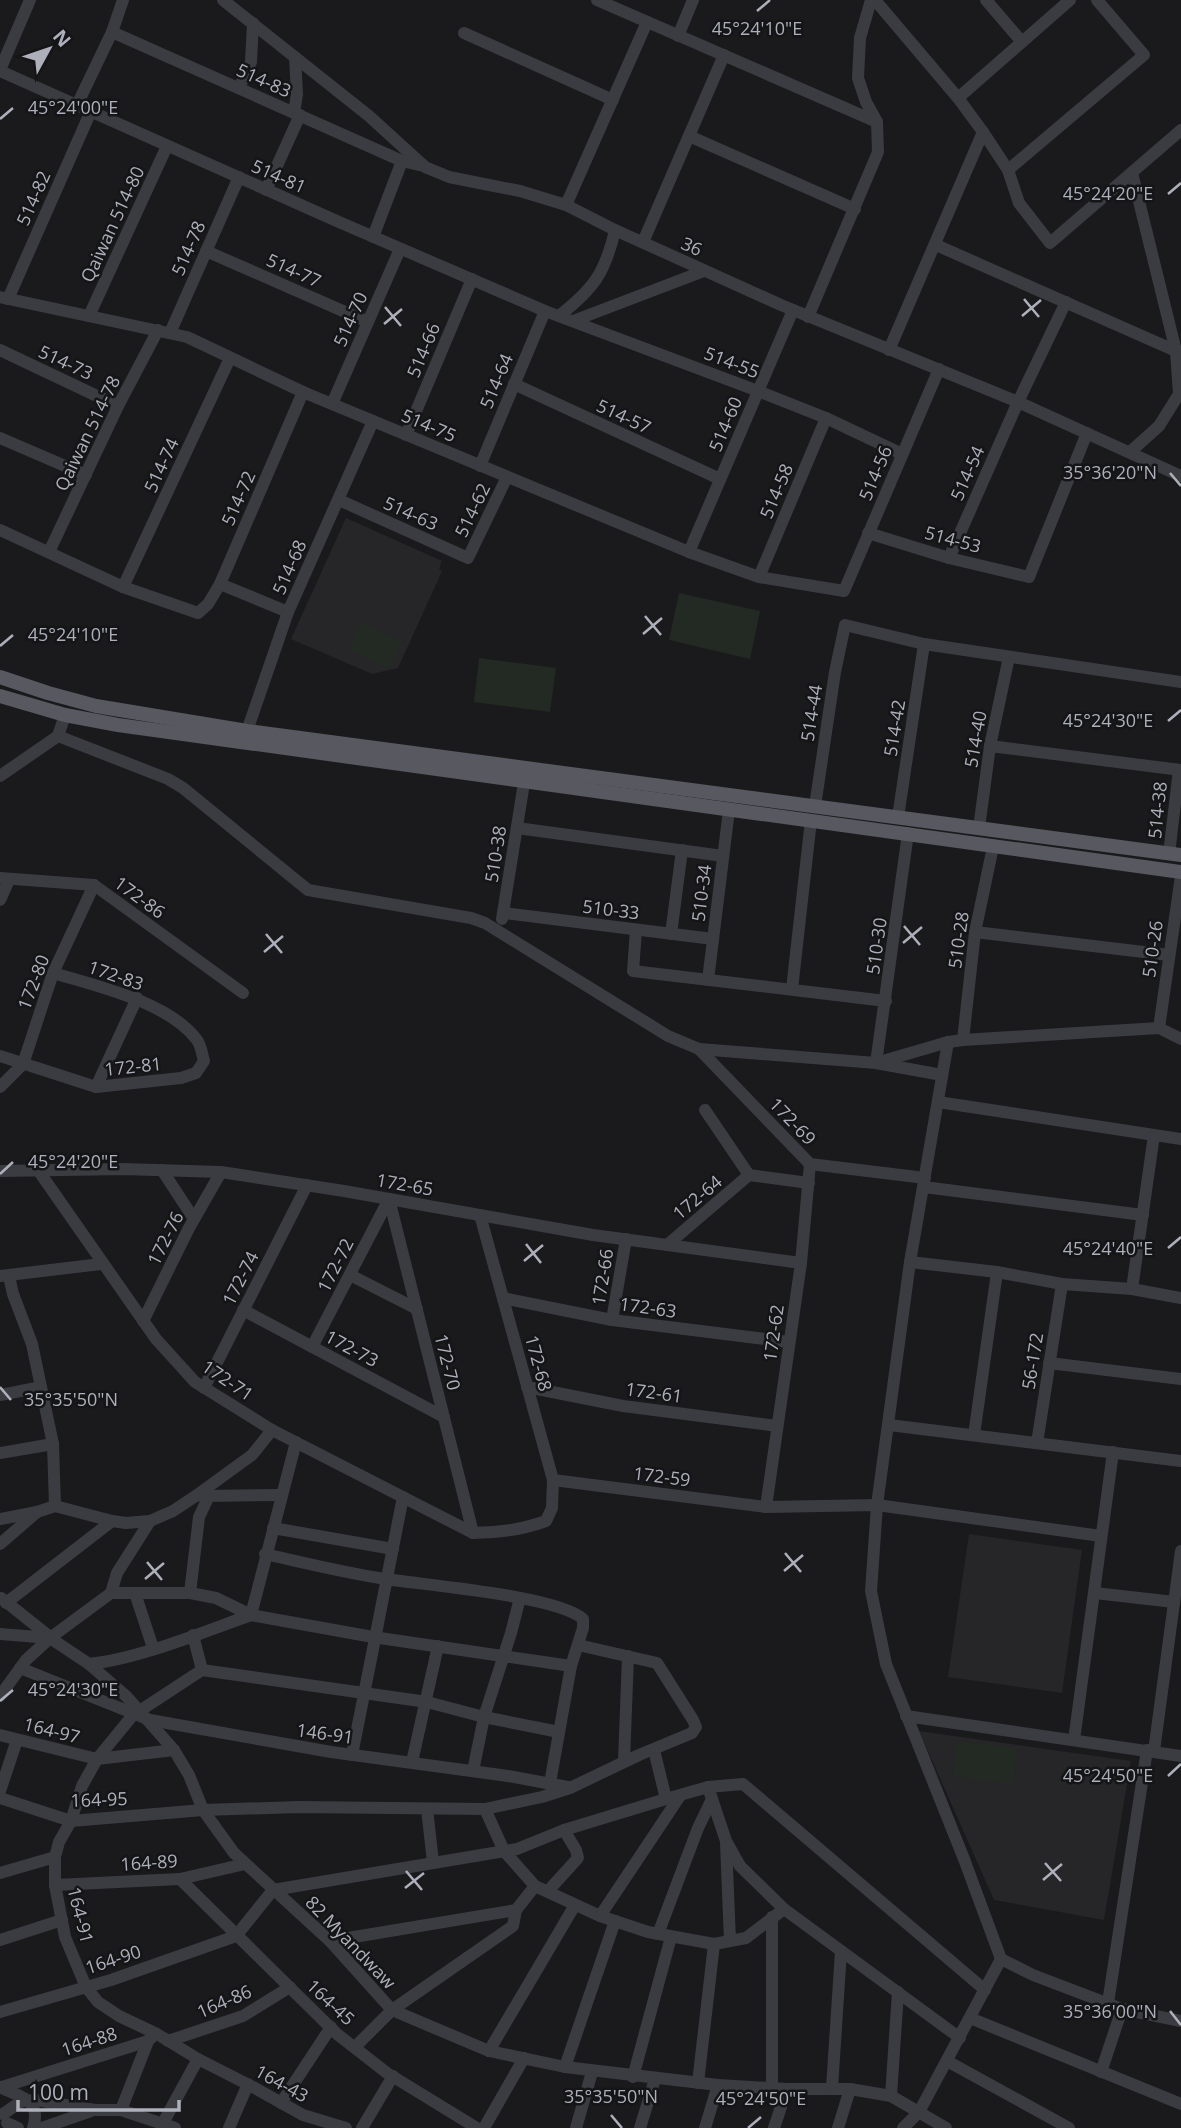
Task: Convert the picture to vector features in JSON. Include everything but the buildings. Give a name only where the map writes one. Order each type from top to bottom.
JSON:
[{"type":"main road","points":[[0,677],[96,706],[247,731],[813,813],[908,833],[1181,874]]},
{"type":"main road","points":[[0,696],[65,715],[118,725],[524,783],[729,810],[898,817],[1175,855]]},
{"type":"street","points":[[0,70],[30,0]]},
{"type":"street","points":[[77,105],[123,0]]},
{"type":"street","name":"36","points":[[223,0],[369,116],[425,167],[449,177],[520,191],[566,205],[807,317],[1018,402],[1181,476]]},
{"type":"street","points":[[678,36],[693,0]]},
{"type":"street","points":[[873,0],[958,98],[983,132],[1008,170],[1019,203],[1050,243],[1181,130]]},
{"type":"street","points":[[807,317],[878,152],[877,122],[866,102],[858,78],[860,38],[873,0]]},
{"type":"street","points":[[986,0],[1022,42]]},
{"type":"street","points":[[958,98],[1070,0]]},
{"type":"street","points":[[1008,170],[1144,55],[1097,0]]},
{"type":"street","points":[[601,1],[877,122]]},
{"type":"street","points":[[566,205],[647,22]]},
{"type":"street","points":[[239,88],[251,62],[253,23]]},
{"type":"street","name":"514-83","points":[[111,32],[402,161],[425,167]]},
{"type":"street","points":[[464,33],[613,100]]},
{"type":"street","points":[[643,243],[724,55]]},
{"type":"street","points":[[266,190],[297,114],[295,57]]},
{"type":"street","name":"514-81","points":[[0,70],[266,190],[545,311]]},
{"type":"street","name":"514-82","points":[[4,298],[91,111]]},
{"type":"street","points":[[889,350],[983,132]]},
{"type":"street","points":[[689,136],[855,209]]},
{"type":"street","name":"Qaiwan 514-80","points":[[89,316],[167,146]]},
{"type":"street","points":[[373,237],[402,161]]},
{"type":"street","points":[[1130,452],[1159,426],[1179,394],[1176,351],[1132,173]]},
{"type":"street","name":"514-78","points":[[164,332],[206,251],[239,177]]},
{"type":"street","points":[[559,316],[586,295],[600,274],[608,259],[615,230]]},
{"type":"street","points":[[936,245],[1176,351]]},
{"type":"street","name":"514-70","points":[[332,404],[400,249]]},
{"type":"street","name":"514-77","points":[[206,251],[368,322]]},
{"type":"street","points":[[573,321],[704,271]]},
{"type":"street","name":"514-66","points":[[406,435],[472,279]]},
{"type":"street","name":"514-75","points":[[4,298],[187,337],[303,392],[688,552],[759,577],[844,591]]},
{"type":"street","name":"514-54","points":[[949,558],[1066,302]]},
{"type":"street","name":"514-60","points":[[688,552],[793,310]]},
{"type":"street","name":"514-55","points":[[545,311],[826,418],[902,454]]},
{"type":"street","name":"514-64","points":[[480,466],[545,311]]},
{"type":"street","name":"Qaiwan 514-78","points":[[49,552],[118,406],[164,332]]},
{"type":"street","name":"514-73","points":[[0,350],[118,406]]},
{"type":"street","name":"514-74","points":[[123,587],[230,358]]},
{"type":"street","name":"514-56","points":[[844,591],[939,369]]},
{"type":"street","name":"514-57","points":[[514,384],[720,479]]},
{"type":"street","name":"514-72","points":[[123,587],[198,613],[208,604],[220,584],[303,392]]},
{"type":"street","name":"514-58","points":[[759,577],[826,418]]},
{"type":"street","name":"514-68","points":[[247,731],[288,612],[373,421]]},
{"type":"street","name":"514-53","points":[[869,533],[949,558],[1029,577],[1087,433]]},
{"type":"street","points":[[0,438],[86,475]]},
{"type":"street","name":"514-62","points":[[468,558],[507,477]]},
{"type":"street","name":"514-63","points":[[339,500],[468,558]]},
{"type":"street","points":[[0,530],[123,587]]},
{"type":"street","points":[[220,584],[288,612]]},
{"type":"street","name":"514-44","points":[[792,989],[813,813],[835,671],[845,625],[924,644]]},
{"type":"street","points":[[924,644],[1181,682]]},
{"type":"street","name":"514-42","points":[[898,817],[924,644]]},
{"type":"street","name":"514-40","points":[[979,828],[990,746],[1009,657]]},
{"type":"street","points":[[0,776],[58,736],[65,715]]},
{"type":"street","points":[[58,736],[168,779],[183,788],[308,890],[471,918],[499,930],[668,1035],[699,1049],[876,1063],[942,1075]]},
{"type":"street","points":[[990,746],[1180,770]]},
{"type":"street","name":"514-38","points":[[1175,855],[1180,770]]},
{"type":"street","name":"510-38","points":[[499,930],[504,914],[524,783]]},
{"type":"street","name":"510-34","points":[[708,980],[729,810]]},
{"type":"street","points":[[517,828],[723,856]]},
{"type":"street","name":"510-30","points":[[876,1063],[908,833]]},
{"type":"street","name":"510-28","points":[[963,1040],[975,932],[993,847]]},
{"type":"street","points":[[671,934],[682,850]]},
{"type":"street","name":"510-26","points":[[1159,1028],[1181,874]]},
{"type":"street","points":[[0,901],[4,879]]},
{"type":"street","name":"172-86","points":[[4,879],[94,885],[243,993]]},
{"type":"street","name":"172-80","points":[[0,1087],[23,1064],[53,973],[94,885]]},
{"type":"street","name":"510-33","points":[[504,914],[713,939]]},
{"type":"street","points":[[636,930],[633,971],[886,1001]]},
{"type":"street","points":[[975,932],[1169,955]]},
{"type":"street","name":"172-83","points":[[53,973],[137,998],[183,1026],[198,1041]]},
{"type":"street","points":[[96,1087],[137,998]]},
{"type":"street","points":[[876,1063],[963,1040],[1159,1028],[1181,1039]]},
{"type":"street","name":"172-81","points":[[0,1056],[96,1087],[181,1078],[196,1073],[204,1061],[198,1041]]},
{"type":"street","points":[[948,1042],[910,1262],[877,1505],[872,1591],[886,1664],[1001,1959],[1033,1975],[1122,2009],[1181,2021]]},
{"type":"street","name":"172-69","points":[[699,1049],[810,1164],[1143,1215]]},
{"type":"street","points":[[938,1102],[1181,1139]]},
{"type":"street","points":[[705,1110],[749,1175],[809,1183]]},
{"type":"street","points":[[1132,1289],[1154,1135]]},
{"type":"street","name":"172-62","points":[[766,1507],[801,1263],[810,1164]]},
{"type":"street","name":"172-71","points":[[38,1170],[143,1321],[187,1373],[204,1388],[272,1430],[473,1533]]},
{"type":"street","points":[[162,1170],[194,1219]]},
{"type":"street","name":"172-65","points":[[0,1171],[221,1172],[626,1239],[801,1263]]},
{"type":"street","name":"172-76","points":[[143,1321],[194,1219],[221,1172]]},
{"type":"street","name":"172-64","points":[[667,1245],[749,1175]]},
{"type":"street","name":"172-74","points":[[204,1388],[307,1185]]},
{"type":"street","name":"172-72","points":[[312,1347],[389,1199]]},
{"type":"street","name":"172-70","points":[[389,1199],[473,1533]]},
{"type":"street","name":"172-68","points":[[473,1533],[520,1530],[546,1521],[552,1508],[553,1480],[480,1215]]},
{"type":"street","name":"172-66","points":[[612,1320],[626,1239]]},
{"type":"street","points":[[910,1262],[997,1272],[1062,1284],[1132,1289],[1181,1298]]},
{"type":"street","points":[[55,1506],[53,1444],[32,1344],[5,1276],[102,1264]]},
{"type":"street","points":[[974,1435],[997,1272]]},
{"type":"street","points":[[350,1275],[417,1309]]},
{"type":"street","name":"56-172","points":[[1037,1443],[1062,1284]]},
{"type":"street","name":"172-63","points":[[503,1298],[612,1320],[789,1342]]},
{"type":"street","name":"172-73","points":[[243,1310],[444,1417]]},
{"type":"street","points":[[1049,1363],[1181,1380]]},
{"type":"street","points":[[0,1394],[41,1387]]},
{"type":"street","name":"172-61","points":[[527,1387],[623,1406],[777,1426]]},
{"type":"street","points":[[889,1425],[1181,1461]]},
{"type":"street","points":[[0,1519],[55,1506],[112,1521],[150,1521],[203,1496],[252,1455],[272,1430]]},
{"type":"street","points":[[251,1615],[296,1442]]},
{"type":"street","points":[[0,1453],[53,1444]]},
{"type":"street","points":[[1074,1740],[1113,1452]]},
{"type":"street","name":"172-59","points":[[553,1480],[766,1507],[877,1505],[1101,1536]]},
{"type":"street","points":[[203,1496],[281,1495]]},
{"type":"street","points":[[190,1593],[203,1496]]},
{"type":"street","points":[[352,1755],[365,1694],[373,1637],[388,1580],[403,1497]]},
{"type":"street","points":[[0,1544],[37,1512]]},
{"type":"street","points":[[50,1638],[3,1600],[112,1521]]},
{"type":"street","points":[[111,1593],[117,1573],[150,1521]]},
{"type":"street","points":[[273,1528],[393,1549]]},
{"type":"street","points":[[1108,2003],[1151,1751],[1181,1551]]},
{"type":"street","points":[[265,1554],[388,1580],[520,1598],[576,1612],[583,1619],[583,1628],[571,1666],[550,1783]]},
{"type":"street","points":[[0,1696],[20,1668],[50,1638],[111,1593],[190,1593],[216,1598],[251,1615],[373,1637],[571,1666]]},
{"type":"street","points":[[135,1593],[153,1648]]},
{"type":"street","points":[[1095,1593],[1174,1602]]},
{"type":"street","points":[[473,1771],[484,1717],[520,1598]]},
{"type":"street","points":[[89,1664],[153,1648],[251,1615]]},
{"type":"street","name":"82 Myandwaw","points":[[0,1634],[50,1638],[89,1664],[174,1750],[215,1830],[245,1864],[330,1941],[392,2010],[489,2050],[592,2072],[718,2085],[850,2089],[891,2096],[946,2128]]},
{"type":"street","points":[[193,1635],[202,1670]]},
{"type":"street","points":[[412,1762],[438,1646]]},
{"type":"street","points":[[578,1646],[628,1657],[624,1761]]},
{"type":"street","name":"164-95","points":[[0,1798],[71,1821],[299,1807],[485,1809],[542,1797],[570,1788],[624,1761],[692,1733],[696,1727],[657,1663],[628,1657]]},
{"type":"street","name":"146-91","points":[[20,1668],[142,1715],[352,1755],[473,1771],[570,1788]]},
{"type":"street","points":[[97,1759],[142,1715],[202,1670],[427,1702],[559,1732]]},
{"type":"street","points":[[906,1716],[1181,1756]]},
{"type":"street","name":"164-97","points":[[0,1735],[97,1759]]},
{"type":"street","points":[[0,1791],[17,1740]]},
{"type":"street","points":[[97,1759],[174,1750]]},
{"type":"street","points":[[654,1750],[666,1799]]},
{"type":"street","name":"164-91","points":[[97,1759],[82,1786],[71,1821],[55,1857],[55,1885],[65,1937],[86,1987],[98,2002],[157,2039]]},
{"type":"street","points":[[236,1936],[273,1890],[517,1849],[564,1830],[666,1799],[710,1793],[743,1784],[985,1990]]},
{"type":"street","points":[[710,1793],[726,1841],[740,1866],[783,1909],[960,2038]]},
{"type":"street","points":[[633,2077],[664,1935],[710,1793]]},
{"type":"street","points":[[600,1916],[680,1796]]},
{"type":"street","points":[[427,1809],[433,1862]]},
{"type":"street","points":[[485,1809],[504,1851],[535,1886],[600,1916],[664,1935],[714,1944],[746,1938],[783,1909]]},
{"type":"street","points":[[548,1891],[578,1858],[564,1830]]},
{"type":"street","points":[[726,1841],[730,1941]]},
{"type":"street","points":[[0,1873],[55,1857]]},
{"type":"street","name":"164-89","points":[[55,1885],[180,1879],[245,1864]]},
{"type":"street","name":"164-45","points":[[180,1879],[331,2027],[393,2077],[477,2128]]},
{"type":"street","points":[[355,2047],[392,2010],[513,1926],[516,1910],[535,1886]]},
{"type":"street","points":[[489,2050],[575,1905]]},
{"type":"street","points":[[330,1941],[516,1910]]},
{"type":"street","points":[[772,1917],[772,2088]]},
{"type":"street","points":[[0,1940],[62,1920]]},
{"type":"street","points":[[565,2067],[615,1921]]},
{"type":"street","name":"164-90","points":[[0,2012],[86,1987],[236,1936]]},
{"type":"street","points":[[698,2083],[714,1944]]},
{"type":"street","points":[[832,2088],[841,1951]]},
{"type":"street","points":[[904,2128],[919,2112],[1001,1959]]},
{"type":"street","name":"164-86","points":[[157,2039],[243,2016],[290,1987]]},
{"type":"street","points":[[891,2096],[898,1992]]},
{"type":"street","points":[[1101,2073],[1122,2009]]},
{"type":"street","points":[[970,2018],[1181,2104]]},
{"type":"street","points":[[281,2103],[331,2027]]},
{"type":"street","points":[[121,2110],[157,2039]]},
{"type":"street","name":"164-43","points":[[157,2039],[248,2084],[303,2115],[346,2128]]},
{"type":"street","name":"164-88","points":[[1,2087],[157,2039]]},
{"type":"street","points":[[484,2128],[524,2058]]},
{"type":"street","points":[[1,2087],[27,2100],[94,2110],[121,2110],[169,2126],[198,2059]]},
{"type":"street","points":[[947,2061],[1069,2128]]},
{"type":"street","points":[[576,2128],[592,2072]]},
{"type":"street","points":[[362,2128],[393,2077]]},
{"type":"street","points":[[639,2128],[655,2079]]},
{"type":"street","points":[[229,2128],[248,2084]]},
{"type":"street","points":[[705,2128],[718,2085]]},
{"type":"street","points":[[774,2128],[787,2089]]},
{"type":"street","points":[[838,2128],[850,2089]]},
{"type":"street","points":[[6,2120],[12,2106],[27,2100]]},
{"type":"street","points":[[27,2100],[35,2113],[33,2128]]},
{"type":"street","points":[[42,2128],[94,2110]]},
{"type":"street","points":[[297,2128],[303,2115]]},
{"type":"shaded area","points":[[346,518],[442,561],[439,569],[442,571],[398,668],[372,674],[291,639]]},
{"type":"shaded area","points":[[679,593],[760,611],[750,659],[669,640]]},
{"type":"shaded area","points":[[361,623],[402,641],[389,668],[348,650]]},
{"type":"shaded area","points":[[479,658],[556,668],[550,712],[474,702]]},
{"type":"shaded area","points":[[969,1534],[1082,1550],[1062,1693],[948,1677]]},
{"type":"shaded area","points":[[919,1731],[1131,1761],[1104,1920],[994,1900]]},
{"type":"shaded area","points":[[957,1741],[1017,1748],[1013,1784],[953,1777]]}]
